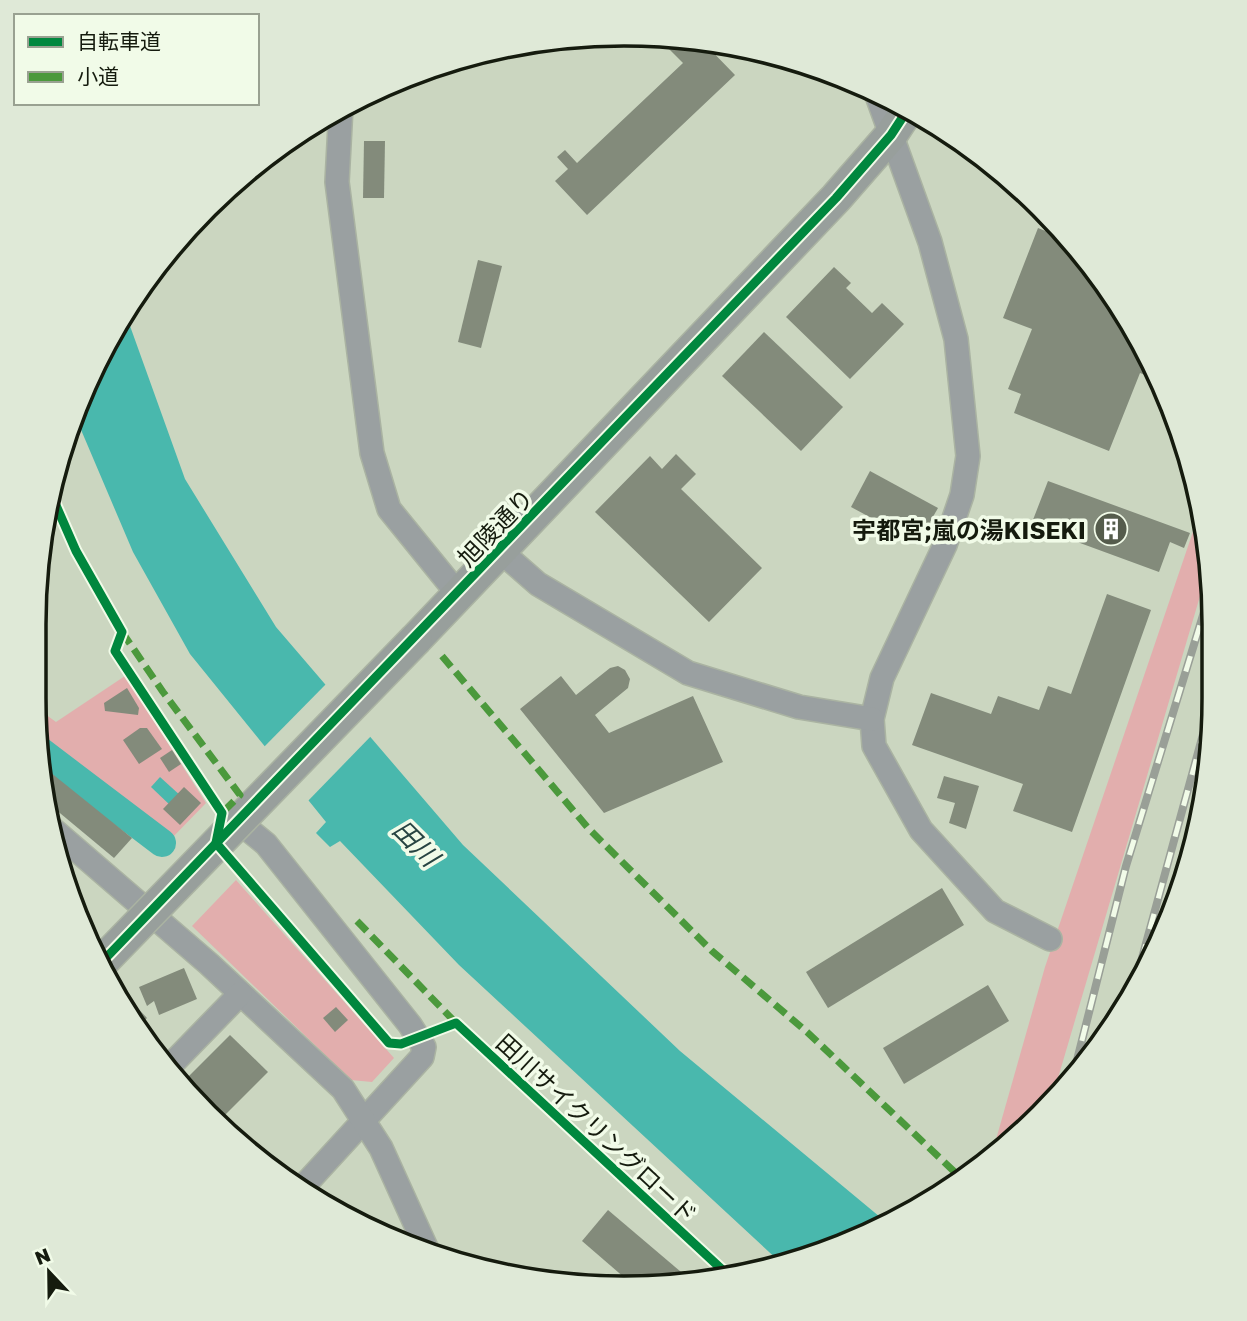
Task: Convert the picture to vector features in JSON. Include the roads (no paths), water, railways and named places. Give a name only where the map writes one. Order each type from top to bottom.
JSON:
[{"type":"street","points":[[881,106],[930,242],[956,340],[968,456],[962,495],[945,545],[882,678],[872,719],[874,746],[921,830],[995,912],[1050,939]]},
{"type":"street","name":"旭陵通り","points":[[107,957],[416,639],[836,198],[891,135],[902,118]]},
{"type":"street","points":[[340,120],[337,182],[372,453],[389,509],[458,594]]},
{"type":"street","points":[[499,550],[538,584],[688,673],[799,707],[872,719]]},
{"type":"street","points":[[239,822],[266,844],[410,1025],[424,1047],[422,1057],[308,1182]]},
{"type":"street","points":[[63,839],[240,994],[343,1089],[381,1148],[422,1239]]},
{"type":"street","points":[[175,1061],[240,994]]},
{"type":"water","name":"田川","points":[[129,324],[185,479],[276,627],[463,845],[680,1051],[879,1216],[845,1232],[773,1256],[459,965],[340,841],[330,847],[316,833],[326,822],[190,654],[133,552],[80,427],[105,368]]},
{"type":"water","points":[[160,777],[182,797],[172,807],[151,787]]},
{"type":"waterway","points":[[49,757],[162,843]]},
{"type":"railway","points":[[1079,1053],[1126,866],[1202,619]]},
{"type":"railway","points":[[1145,946],[1199,750]]},
{"type":"place","name":"宇都宮;嵐の湯KISEKI","points":[[1111,529]]}]
